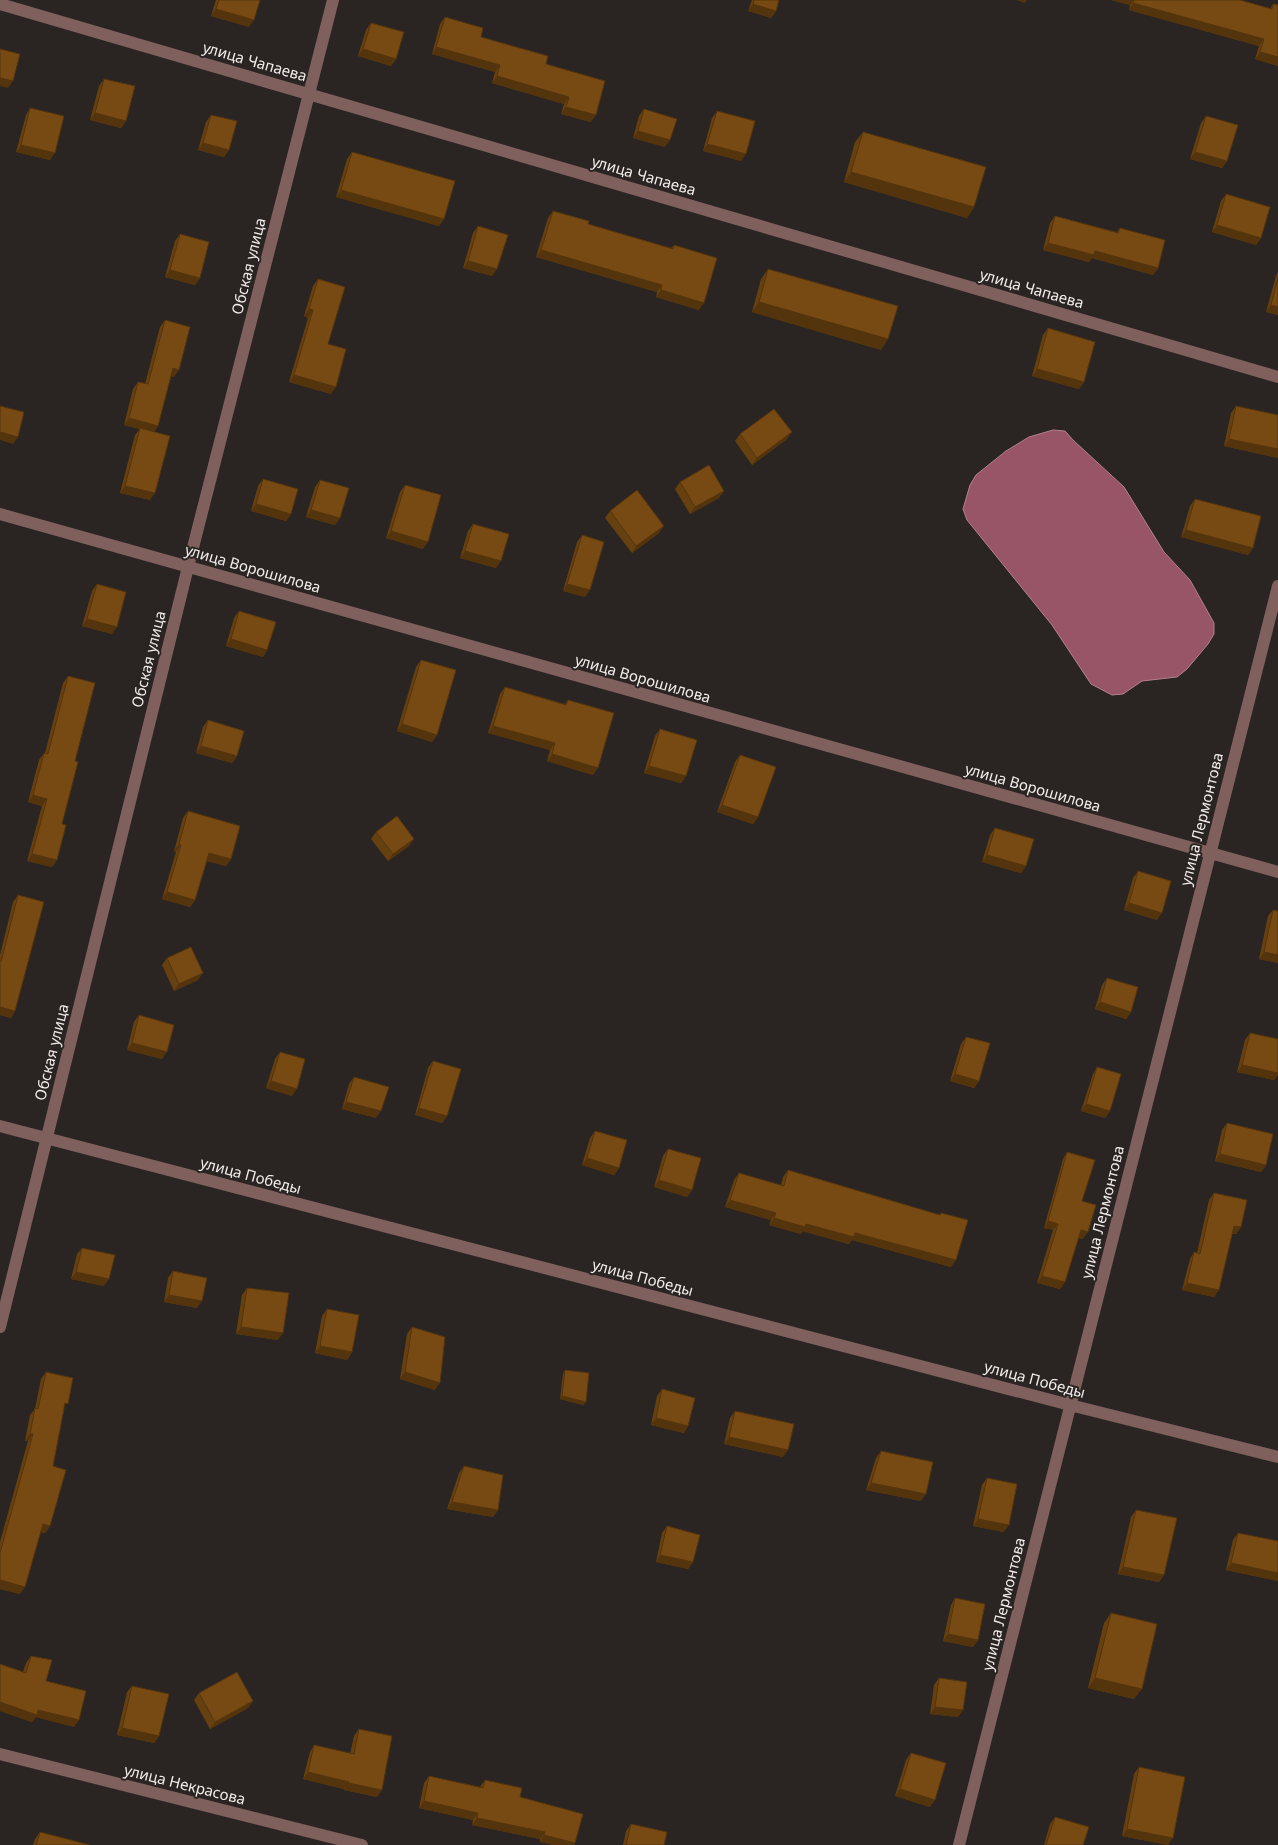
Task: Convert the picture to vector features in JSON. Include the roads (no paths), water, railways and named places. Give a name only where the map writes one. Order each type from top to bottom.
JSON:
[{"type":"street","name":"Обская улица","points":[[0,1327],[188,567],[333,0]]},
{"type":"street","name":"улица Чапаева","points":[[0,4],[1278,377]]},
{"type":"street","name":"улица Ворошилова","points":[[0,514],[1278,872]]},
{"type":"street","name":"улица Лермонтова","points":[[959,1845],[1278,586]]},
{"type":"street","name":"улица Победы","points":[[0,1126],[1070,1405],[1278,1457]]},
{"type":"street","name":"улица Некрасова","points":[[0,1754],[362,1845]]}]
